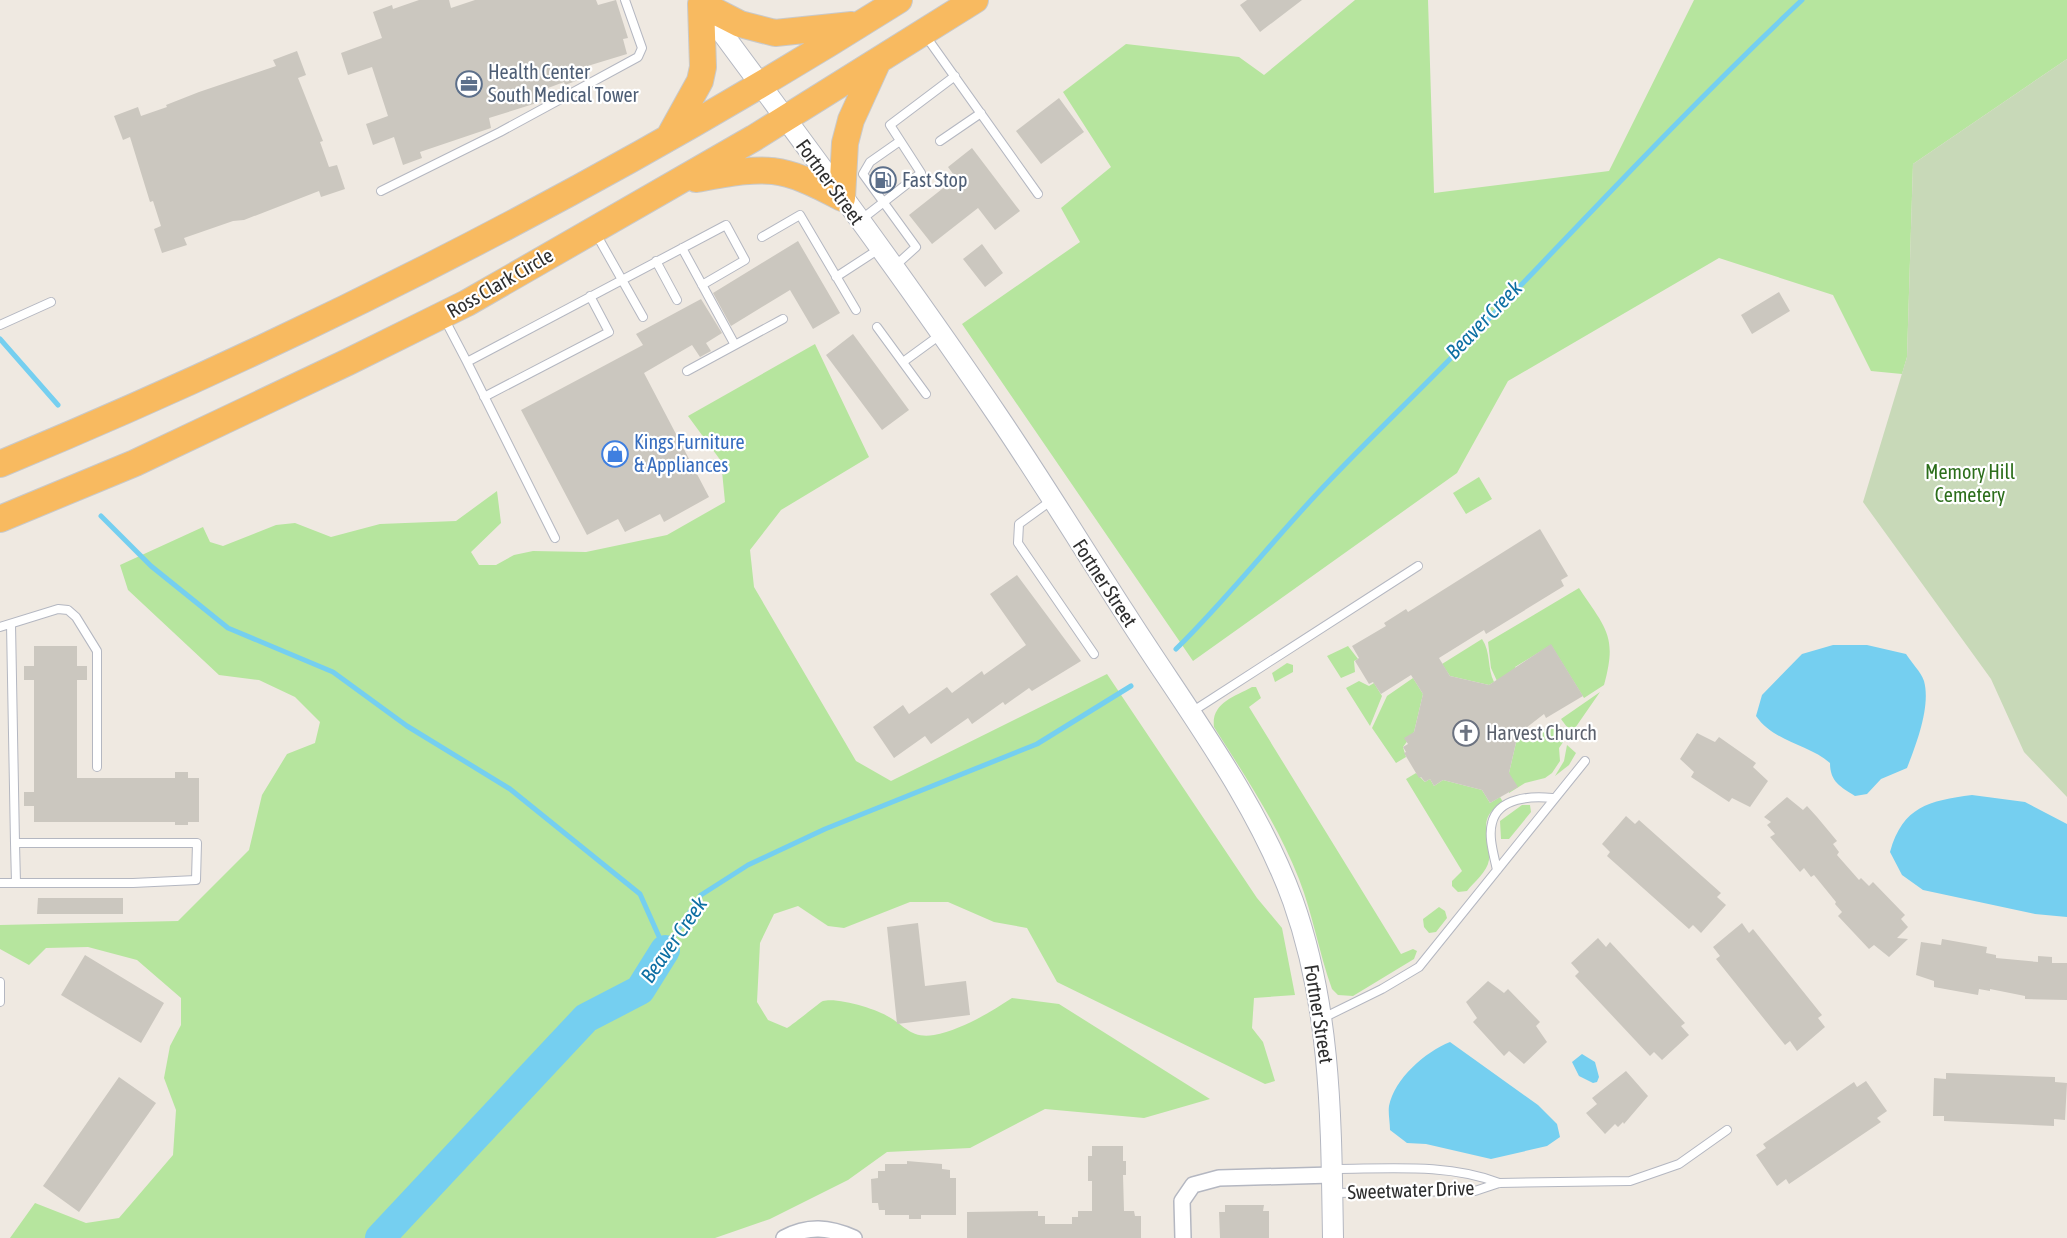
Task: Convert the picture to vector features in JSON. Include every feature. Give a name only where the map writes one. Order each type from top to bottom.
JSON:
[{"type":"highway","points":[[0,464],[207,375],[423,268],[668,140],[899,0]]},
{"type":"highway","name":"Ross Clark Circle","points":[[0,519],[135,463],[442,316],[785,120],[975,0]]},
{"type":"highway","points":[[699,2],[740,24],[775,33],[862,23]]},
{"type":"highway","points":[[668,140],[700,81],[703,67],[699,2]]},
{"type":"highway","points":[[680,182],[767,169],[805,178],[842,198],[845,142],[851,120],[877,63]]},
{"type":"street","name":"Fortner Street","points":[[699,2],[941,335],[1052,500],[1247,805],[1280,870],[1302,929],[1323,1018],[1329,1070],[1333,1238]]},
{"type":"street","points":[[1182,1238],[1182,1201],[1193,1185],[1219,1178],[1332,1179]]},
{"type":"street","points":[[784,1238],[813,1227],[838,1231],[854,1238]]},
{"type":"lane","points":[[381,191],[500,132],[638,57],[642,48],[625,0]]},
{"type":"lane","points":[[924,33],[1038,194]]},
{"type":"lane","points":[[859,222],[921,172],[890,125],[955,76]]},
{"type":"lane","points":[[940,141],[981,113]]},
{"type":"lane","points":[[893,268],[916,247],[863,174],[870,162],[900,141]]},
{"type":"lane","points":[[762,237],[800,215],[856,310]]},
{"type":"lane","points":[[467,362],[726,225],[745,260],[702,285]]},
{"type":"lane","points":[[594,230],[643,317]]},
{"type":"lane","points":[[682,248],[735,345]]},
{"type":"lane","points":[[836,277],[879,249]]},
{"type":"lane","points":[[656,261],[677,300]]},
{"type":"lane","points":[[484,397],[609,332],[591,296]]},
{"type":"lane","points":[[0,325],[51,302]]},
{"type":"lane","points":[[442,316],[555,538]]},
{"type":"lane","points":[[687,371],[783,319]]},
{"type":"lane","points":[[877,327],[926,394]]},
{"type":"lane","points":[[903,362],[941,335]]},
{"type":"lane","points":[[1052,500],[1019,524],[1018,543],[1094,654]]},
{"type":"lane","points":[[1189,714],[1418,566]]},
{"type":"lane","points":[[0,627],[63,608],[76,617],[95,645],[97,659],[97,767]]},
{"type":"lane","points":[[11,624],[16,883]]},
{"type":"lane","points":[[1323,1018],[1382,989],[1419,967],[1552,798],[1585,761]]},
{"type":"lane","points":[[1497,870],[1491,831],[1492,820],[1498,812],[1526,796],[1552,798]]},
{"type":"lane","points":[[0,883],[133,883],[196,880],[197,843],[15,843]]},
{"type":"lane","points":[[0,982],[0,1002]]},
{"type":"lane","points":[[1499,1183],[1630,1181],[1679,1164],[1727,1130]]},
{"type":"lane","name":"Sweetwater Drive","points":[[1332,1179],[1408,1169],[1476,1174],[1499,1183]]},
{"type":"lane","name":"Sweetwater Drive","points":[[1332,1179],[1475,1191],[1499,1183]]},
{"type":"green space","points":[[1355,0],[1428,0],[1434,193],[1609,171],[1694,0],[2067,0],[2067,59],[1913,164],[1907,357],[1902,374],[1871,371],[1833,295],[1719,258],[1508,381],[1457,473],[1193,661],[962,324],[1080,242],[1061,208],[1111,167],[1063,92],[1126,44],[1239,57],[1264,75]]},
{"type":"green space","name":"Memory Hill Cemetery","points":[[2067,59],[2067,797],[2024,752],[1991,679],[1863,502],[1907,357],[1913,164]]},
{"type":"green space","points":[[815,344],[869,457],[781,510],[750,550],[754,587],[856,761],[891,781],[1107,674],[1257,898],[1282,928],[1295,995],[1254,998],[1252,1028],[1263,1042],[1275,1081],[1265,1084],[1057,982],[1027,928],[994,922],[948,902],[910,902],[844,928],[828,926],[798,906],[774,914],[760,943],[757,1002],[768,1020],[787,1028],[823,1001],[829,1000],[876,1011],[909,1031],[926,1036],[944,1033],[964,1025],[1012,998],[1059,1004],[1210,1099],[1144,1118],[1045,1109],[970,1148],[887,1152],[848,1180],[770,1219],[715,1238],[10,1238],[35,1203],[86,1223],[119,1218],[173,1155],[176,1110],[164,1078],[170,1046],[181,1025],[181,998],[137,960],[88,947],[46,948],[29,965],[0,949],[0,925],[178,921],[249,850],[262,795],[287,754],[315,743],[320,722],[295,697],[259,680],[219,675],[128,590],[120,565],[203,527],[210,542],[223,546],[276,525],[295,523],[331,537],[380,524],[456,521],[497,491],[501,523],[471,552],[479,565],[496,565],[514,555],[533,551],[586,552],[667,535],[725,502],[721,461],[688,416]]},
{"type":"green space","points":[[1479,477],[1492,499],[1466,514],[1453,493]]},
{"type":"green space","points":[[1579,588],[1602,623],[1609,643],[1610,654],[1604,685],[1584,698],[1551,645],[1515,667],[1528,689],[1497,681],[1491,668],[1488,642]]},
{"type":"green space","points":[[1482,639],[1487,649],[1494,682],[1489,685],[1450,676],[1442,664]]},
{"type":"green space","points":[[1348,646],[1358,659],[1354,661],[1355,672],[1341,678],[1327,656]]},
{"type":"green space","points":[[1287,663],[1293,665],[1293,672],[1275,682],[1272,673]]},
{"type":"green space","points":[[1413,678],[1423,694],[1414,732],[1403,747],[1406,757],[1396,763],[1372,728],[1387,696]]},
{"type":"green space","points":[[1359,681],[1369,686],[1374,683],[1382,696],[1370,726],[1346,688]]},
{"type":"green space","points":[[1252,687],[1256,687],[1261,698],[1249,707],[1401,954],[1413,949],[1417,951],[1414,959],[1353,996],[1338,995],[1332,989],[1304,893],[1291,859],[1260,801],[1214,727],[1216,712],[1220,706]]},
{"type":"green space","points":[[1600,692],[1573,731],[1570,731],[1561,719]]},
{"type":"green space","points":[[1556,722],[1568,735],[1559,748],[1560,761],[1552,773],[1545,778],[1525,783],[1509,793],[1509,773],[1518,734],[1523,731],[1528,739]]},
{"type":"green space","points":[[1567,745],[1576,753],[1569,765],[1555,776],[1564,761]]},
{"type":"green space","points":[[1416,773],[1425,782],[1430,779],[1434,786],[1443,780],[1482,790],[1490,803],[1500,797],[1503,802],[1494,809],[1486,822],[1490,851],[1488,864],[1467,891],[1458,892],[1452,886],[1452,881],[1462,871],[1406,779]]},
{"type":"green space","points":[[1522,805],[1530,805],[1531,812],[1509,839],[1501,839],[1500,821]]},
{"type":"green space","points":[[1439,907],[1445,911],[1447,918],[1436,932],[1429,933],[1424,927],[1423,919]]},
{"type":"water","points":[[1833,645],[1867,645],[1906,654],[1924,681],[1926,702],[1924,713],[1907,768],[1881,779],[1867,794],[1855,796],[1845,790],[1834,779],[1830,763],[1812,751],[1772,732],[1756,716],[1762,695],[1802,654]]},
{"type":"water","points":[[1972,795],[2025,802],[2067,824],[2067,917],[2035,914],[1923,890],[1902,875],[1890,852],[1895,837],[1910,815],[1920,808],[1943,800]]},
{"type":"water","points":[[1450,1042],[1538,1105],[1557,1124],[1560,1137],[1547,1146],[1491,1159],[1426,1144],[1407,1143],[1390,1130],[1389,1106],[1397,1086],[1421,1060]]},
{"type":"water","points":[[1582,1054],[1595,1062],[1599,1077],[1597,1082],[1593,1083],[1579,1076],[1572,1062]]},
{"type":"building","name":"Health Center South Medical Tower","points":[[419,0],[449,0],[451,8],[475,0],[596,0],[598,5],[616,0],[628,38],[623,39],[627,54],[581,68],[584,78],[565,85],[564,82],[540,91],[543,101],[489,118],[491,128],[420,152],[422,158],[403,165],[394,137],[373,145],[366,124],[388,116],[372,67],[348,75],[341,53],[382,38],[373,12],[392,5],[393,9]]},
{"type":"building","points":[[1247,0],[1302,0],[1260,32],[1240,5]]},
{"type":"building","points":[[297,51],[306,75],[298,78],[323,141],[320,142],[329,167],[337,165],[345,189],[321,197],[319,191],[244,220],[233,221],[184,238],[187,245],[162,253],[154,229],[161,226],[153,201],[150,202],[130,137],[123,140],[114,116],[138,107],[141,116],[167,107],[166,105],[199,92],[276,66],[273,60]]},
{"type":"building","points":[[1059,98],[1084,132],[1041,164],[1016,131]]},
{"type":"building","points":[[972,148],[1020,211],[995,230],[978,208],[932,244],[909,215],[956,178],[948,167]]},
{"type":"building","points":[[798,241],[840,313],[813,329],[790,290],[731,326],[713,293]]},
{"type":"building","points":[[982,244],[1003,273],[985,287],[963,259]]},
{"type":"building","points":[[1779,292],[1790,311],[1752,334],[1741,315]]},
{"type":"building","name":"Kings Furniture & Appliances","points":[[701,299],[722,333],[706,343],[711,351],[700,357],[692,345],[644,373],[709,497],[664,522],[660,514],[625,532],[618,519],[587,535],[521,410],[643,345],[636,334]]},
{"type":"building","points":[[853,334],[909,410],[882,430],[826,355]]},
{"type":"building","points":[[1540,529],[1568,576],[1561,580],[1564,586],[1486,634],[1484,630],[1439,658],[1450,676],[1489,685],[1551,644],[1583,696],[1546,718],[1544,714],[1518,734],[1509,773],[1518,787],[1490,803],[1482,790],[1443,780],[1434,786],[1430,779],[1425,782],[1421,777],[1419,778],[1404,753],[1406,752],[1403,747],[1408,744],[1404,738],[1414,732],[1423,694],[1411,675],[1381,694],[1373,682],[1369,684],[1355,661],[1359,658],[1352,646],[1386,626],[1384,623],[1406,609],[1408,612]]},
{"type":"building","points":[[1017,575],[1081,661],[1032,691],[1029,688],[1005,705],[1003,702],[972,724],[968,718],[931,744],[925,736],[894,758],[873,727],[903,705],[909,714],[947,687],[952,693],[982,671],[984,675],[1026,645],[990,594]]},
{"type":"building","points":[[34,646],[77,646],[77,666],[87,666],[87,680],[77,680],[77,778],[175,778],[175,772],[188,772],[188,778],[199,778],[199,822],[175,825],[175,822],[34,822],[34,806],[24,806],[24,792],[34,792],[34,680],[24,680],[24,666],[34,666]]},
{"type":"building","points":[[1697,733],[1715,742],[1719,737],[1756,763],[1753,767],[1768,781],[1750,807],[1732,798],[1729,802],[1691,777],[1694,772],[1680,759]]},
{"type":"building","points":[[1787,797],[1803,810],[1807,806],[1837,841],[1833,844],[1839,852],[1837,855],[1859,880],[1861,878],[1869,886],[1873,882],[1905,915],[1901,919],[1908,927],[1897,938],[1908,939],[1889,957],[1874,945],[1869,949],[1838,916],[1842,912],[1814,875],[1811,877],[1804,868],[1800,872],[1770,837],[1775,834],[1767,825],[1771,822],[1764,817]]},
{"type":"building","points":[[1626,816],[1635,824],[1639,820],[1721,893],[1717,897],[1726,905],[1701,933],[1693,925],[1689,929],[1607,856],[1610,852],[1602,844]]},
{"type":"building","points":[[38,898],[123,898],[123,914],[37,914]]},
{"type":"building","points":[[918,923],[925,986],[966,981],[970,1015],[897,1024],[887,927]]},
{"type":"building","points":[[1742,923],[1749,933],[1753,929],[1822,1015],[1818,1018],[1825,1027],[1797,1051],[1790,1041],[1785,1045],[1716,959],[1720,956],[1713,947]]},
{"type":"building","points":[[1598,938],[1606,947],[1610,942],[1685,1023],[1681,1026],[1689,1035],[1662,1060],[1654,1052],[1650,1056],[1575,976],[1579,972],[1571,963]]},
{"type":"building","points":[[1942,939],[1987,947],[1986,953],[1996,955],[1996,958],[2038,962],[2038,956],[2052,957],[2052,963],[2067,963],[2067,1000],[2025,999],[2025,996],[1990,989],[1990,991],[1979,989],[1978,995],[1934,987],[1934,981],[1916,975],[1921,942],[1941,945]]},
{"type":"building","points":[[85,955],[164,1003],[141,1043],[61,995]]},
{"type":"building","points":[[1488,981],[1504,993],[1508,989],[1540,1022],[1536,1026],[1547,1042],[1524,1064],[1509,1051],[1504,1056],[1473,1022],[1477,1018],[1466,1002]]},
{"type":"building","points":[[1626,1071],[1648,1096],[1624,1124],[1623,1122],[1618,1127],[1615,1124],[1605,1134],[1586,1113],[1597,1104],[1592,1098]]},
{"type":"building","points":[[1946,1073],[2055,1077],[2055,1082],[2067,1083],[2065,1120],[2054,1119],[2054,1126],[1944,1121],[1944,1116],[1933,1116],[1934,1078],[1946,1079]]},
{"type":"building","points":[[119,1077],[156,1103],[79,1212],[43,1186]]},
{"type":"building","points":[[1866,1081],[1887,1111],[1877,1118],[1881,1122],[1789,1184],[1786,1179],[1777,1186],[1756,1155],[1766,1148],[1763,1144],[1854,1082],[1857,1087]]},
{"type":"building","points":[[1092,1146],[1123,1146],[1123,1161],[1126,1161],[1126,1175],[1123,1175],[1124,1211],[1134,1211],[1135,1216],[1141,1216],[1141,1238],[967,1238],[967,1212],[1038,1211],[1038,1216],[1045,1216],[1045,1224],[1072,1224],[1072,1217],[1078,1217],[1078,1211],[1092,1211],[1092,1181],[1088,1181],[1088,1156],[1092,1156]]},
{"type":"building","points":[[907,1161],[942,1164],[942,1169],[950,1170],[950,1178],[956,1178],[956,1215],[921,1215],[921,1219],[909,1219],[909,1215],[885,1215],[885,1210],[879,1210],[878,1203],[872,1203],[871,1179],[878,1178],[878,1171],[885,1171],[885,1164],[907,1164]]},
{"type":"building","points":[[1225,1205],[1264,1205],[1263,1211],[1269,1211],[1269,1238],[1220,1238],[1219,1212],[1225,1212]]},
{"type":"waterway","name":"Beaver Creek","points":[[1176,649],[1344,465],[1453,356],[1669,131],[1802,0]]},
{"type":"waterway","points":[[0,339],[58,405]]},
{"type":"waterway","points":[[101,516],[151,566],[228,628],[333,672],[407,726],[510,789],[640,894],[665,950]]},
{"type":"waterway","name":"Beaver Creek","points":[[665,950],[701,895],[748,865],[825,829],[1037,744],[1131,686]]},
{"type":"waterway","name":"Beaver Creek","points":[[380,1238],[586,1018],[640,990],[665,950]]},
{"type":"place","name":"Health Center South Medical Tower","points":[[469,84]]},
{"type":"place","name":"Fast Stop","points":[[883,180]]},
{"type":"place","name":"Kings Furniture & Appliances","points":[[615,454]]},
{"type":"place","name":"Harvest Church","points":[[1466,733]]}]
